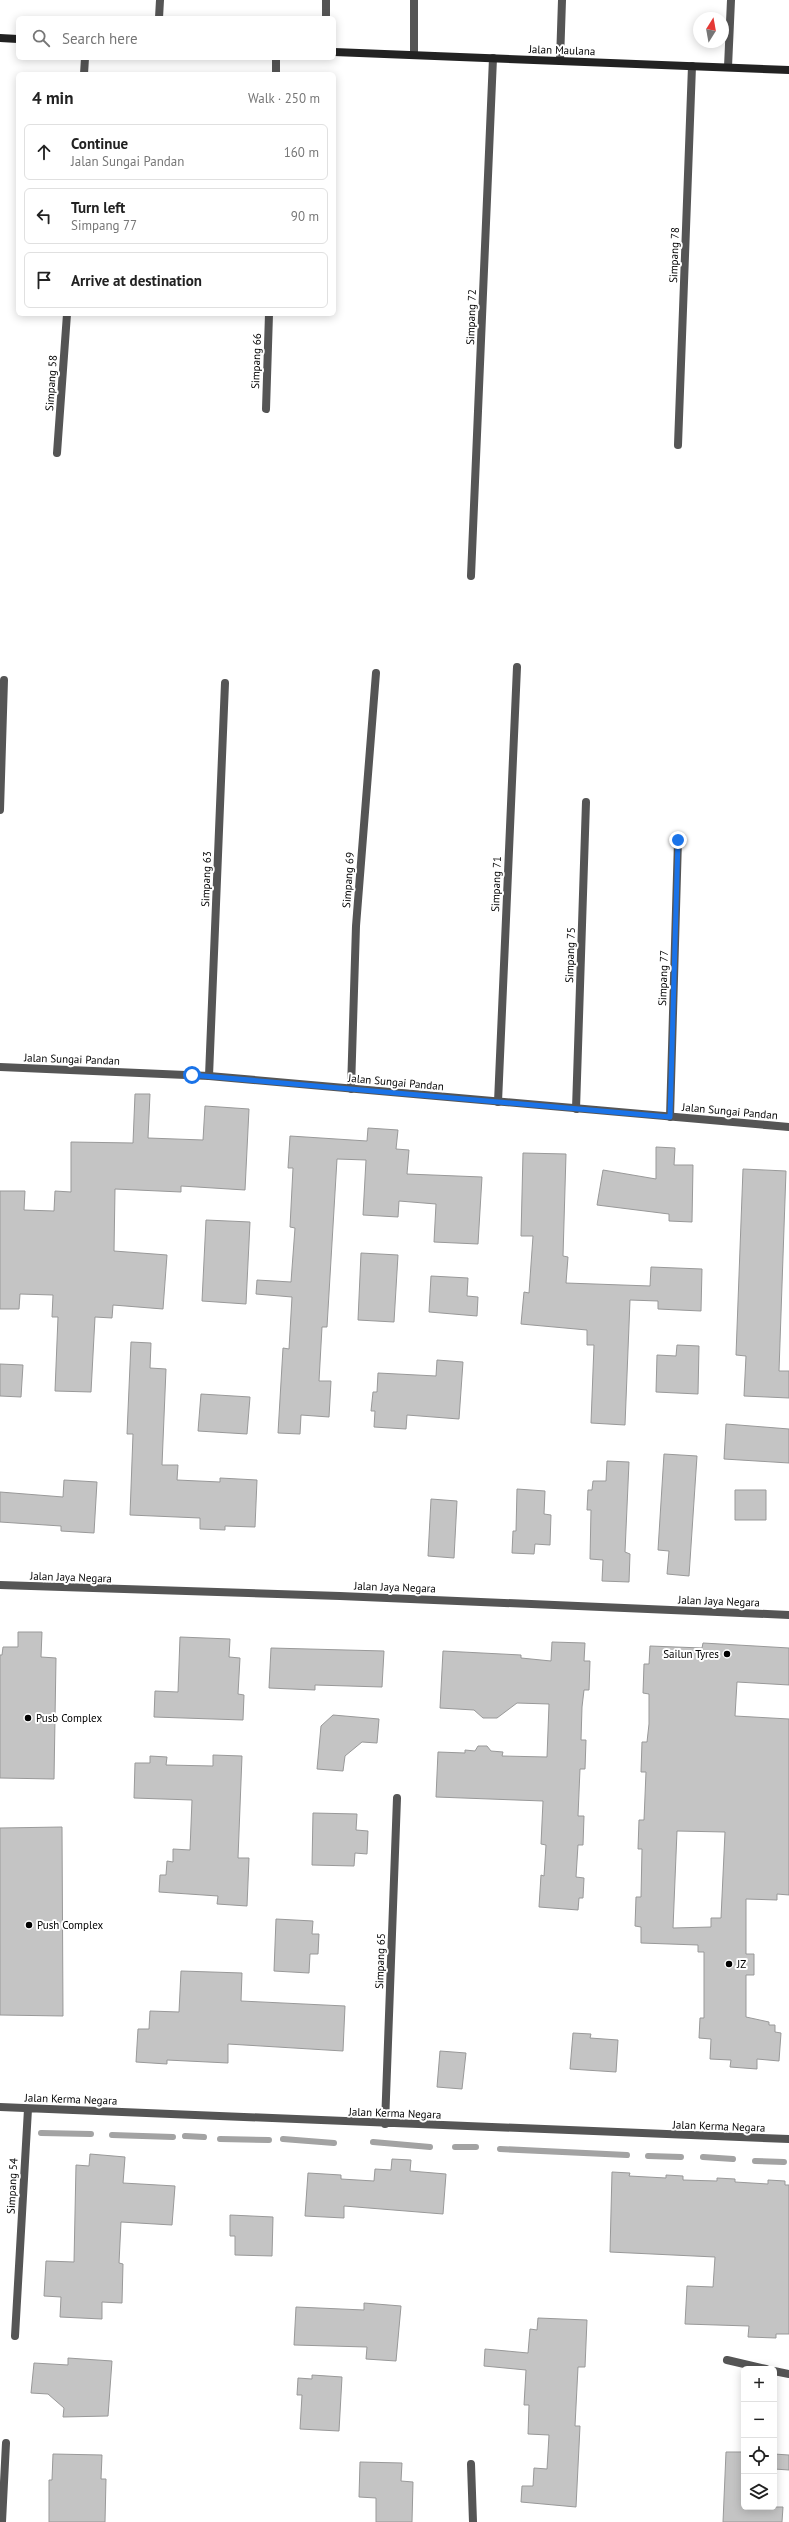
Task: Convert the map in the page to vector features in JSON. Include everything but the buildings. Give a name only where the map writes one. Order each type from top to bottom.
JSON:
[{"type":"main road","points":[[0,38],[16,39]]},
{"type":"main road","name":"Jalan Maulana","points":[[336,52],[789,70]]},
{"type":"street","points":[[159,16],[160,0]]},
{"type":"street","points":[[326,0],[326,16]]},
{"type":"street","points":[[414,0],[414,55]]},
{"type":"street","points":[[560,61],[562,0]]},
{"type":"street","points":[[728,68],[731,0]]},
{"type":"street","name":"Simpang 72","points":[[471,576],[493,58]]},
{"type":"street","points":[[84,72],[85,60]]},
{"type":"street","points":[[276,60],[276,72]]},
{"type":"street","name":"Simpang 78","points":[[678,444],[692,66]]},
{"type":"street","name":"Simpang 58","points":[[57,453],[67,316]]},
{"type":"street","name":"Simpang 66","points":[[266,409],[269,316]]},
{"type":"street","name":"Simpang 71","points":[[498,1102],[516,667]]},
{"type":"street","name":"Simpang 69","points":[[351,1089],[356,926],[376,673]]},
{"type":"street","points":[[0,810],[4,680]]},
{"type":"street","name":"Simpang 63","points":[[209,1076],[225,683]]},
{"type":"street","name":"Simpang 75","points":[[576,1109],[586,802]]},
{"type":"street","name":"Simpang 77","points":[[670,1117],[678,840]]},
{"type":"street","name":"Jalan Sungai Pandan","points":[[0,1067],[209,1076],[789,1128]]},
{"type":"street","name":"Jalan Jaya Negara","points":[[0,1585],[340,1596],[789,1615]]},
{"type":"street","name":"Simpang 65","points":[[385,2124],[397,1798]]},
{"type":"street","name":"Jalan Kerma Negara","points":[[0,2107],[385,2124],[789,2139]]},
{"type":"street","name":"Simpang 54","points":[[15,2336],[28,2109]]},
{"type":"street","points":[[727,2360],[753,2366]]},
{"type":"street","points":[[777,2372],[789,2374]]},
{"type":"street","points":[[2,2522],[6,2443]]},
{"type":"street","points":[[471,2464],[472,2522]]},
{"type":"waterway","points":[[41,2133],[91,2134]]},
{"type":"waterway","points":[[112,2135],[173,2137]]},
{"type":"waterway","points":[[185,2136],[204,2137]]},
{"type":"waterway","points":[[220,2139],[269,2140]]},
{"type":"waterway","points":[[283,2139],[334,2143]]},
{"type":"waterway","points":[[373,2142],[430,2147]]},
{"type":"waterway","points":[[455,2147],[476,2147]]},
{"type":"waterway","points":[[500,2149],[627,2155]]},
{"type":"waterway","points":[[648,2156],[681,2157]]},
{"type":"waterway","points":[[703,2157],[733,2159]]},
{"type":"waterway","points":[[755,2161],[784,2162]]},
{"type":"place","name":"Sailun Tyres","points":[[727,1654]]},
{"type":"place","name":"Pusb Complex","points":[[28,1718]]},
{"type":"place","name":"Push Complex","points":[[29,1925]]},
{"type":"place","name":"JZ","points":[[729,1964]]},
{"type":"route","points":[[192,1075],[274,1081],[670,1117],[678,840]]}]
